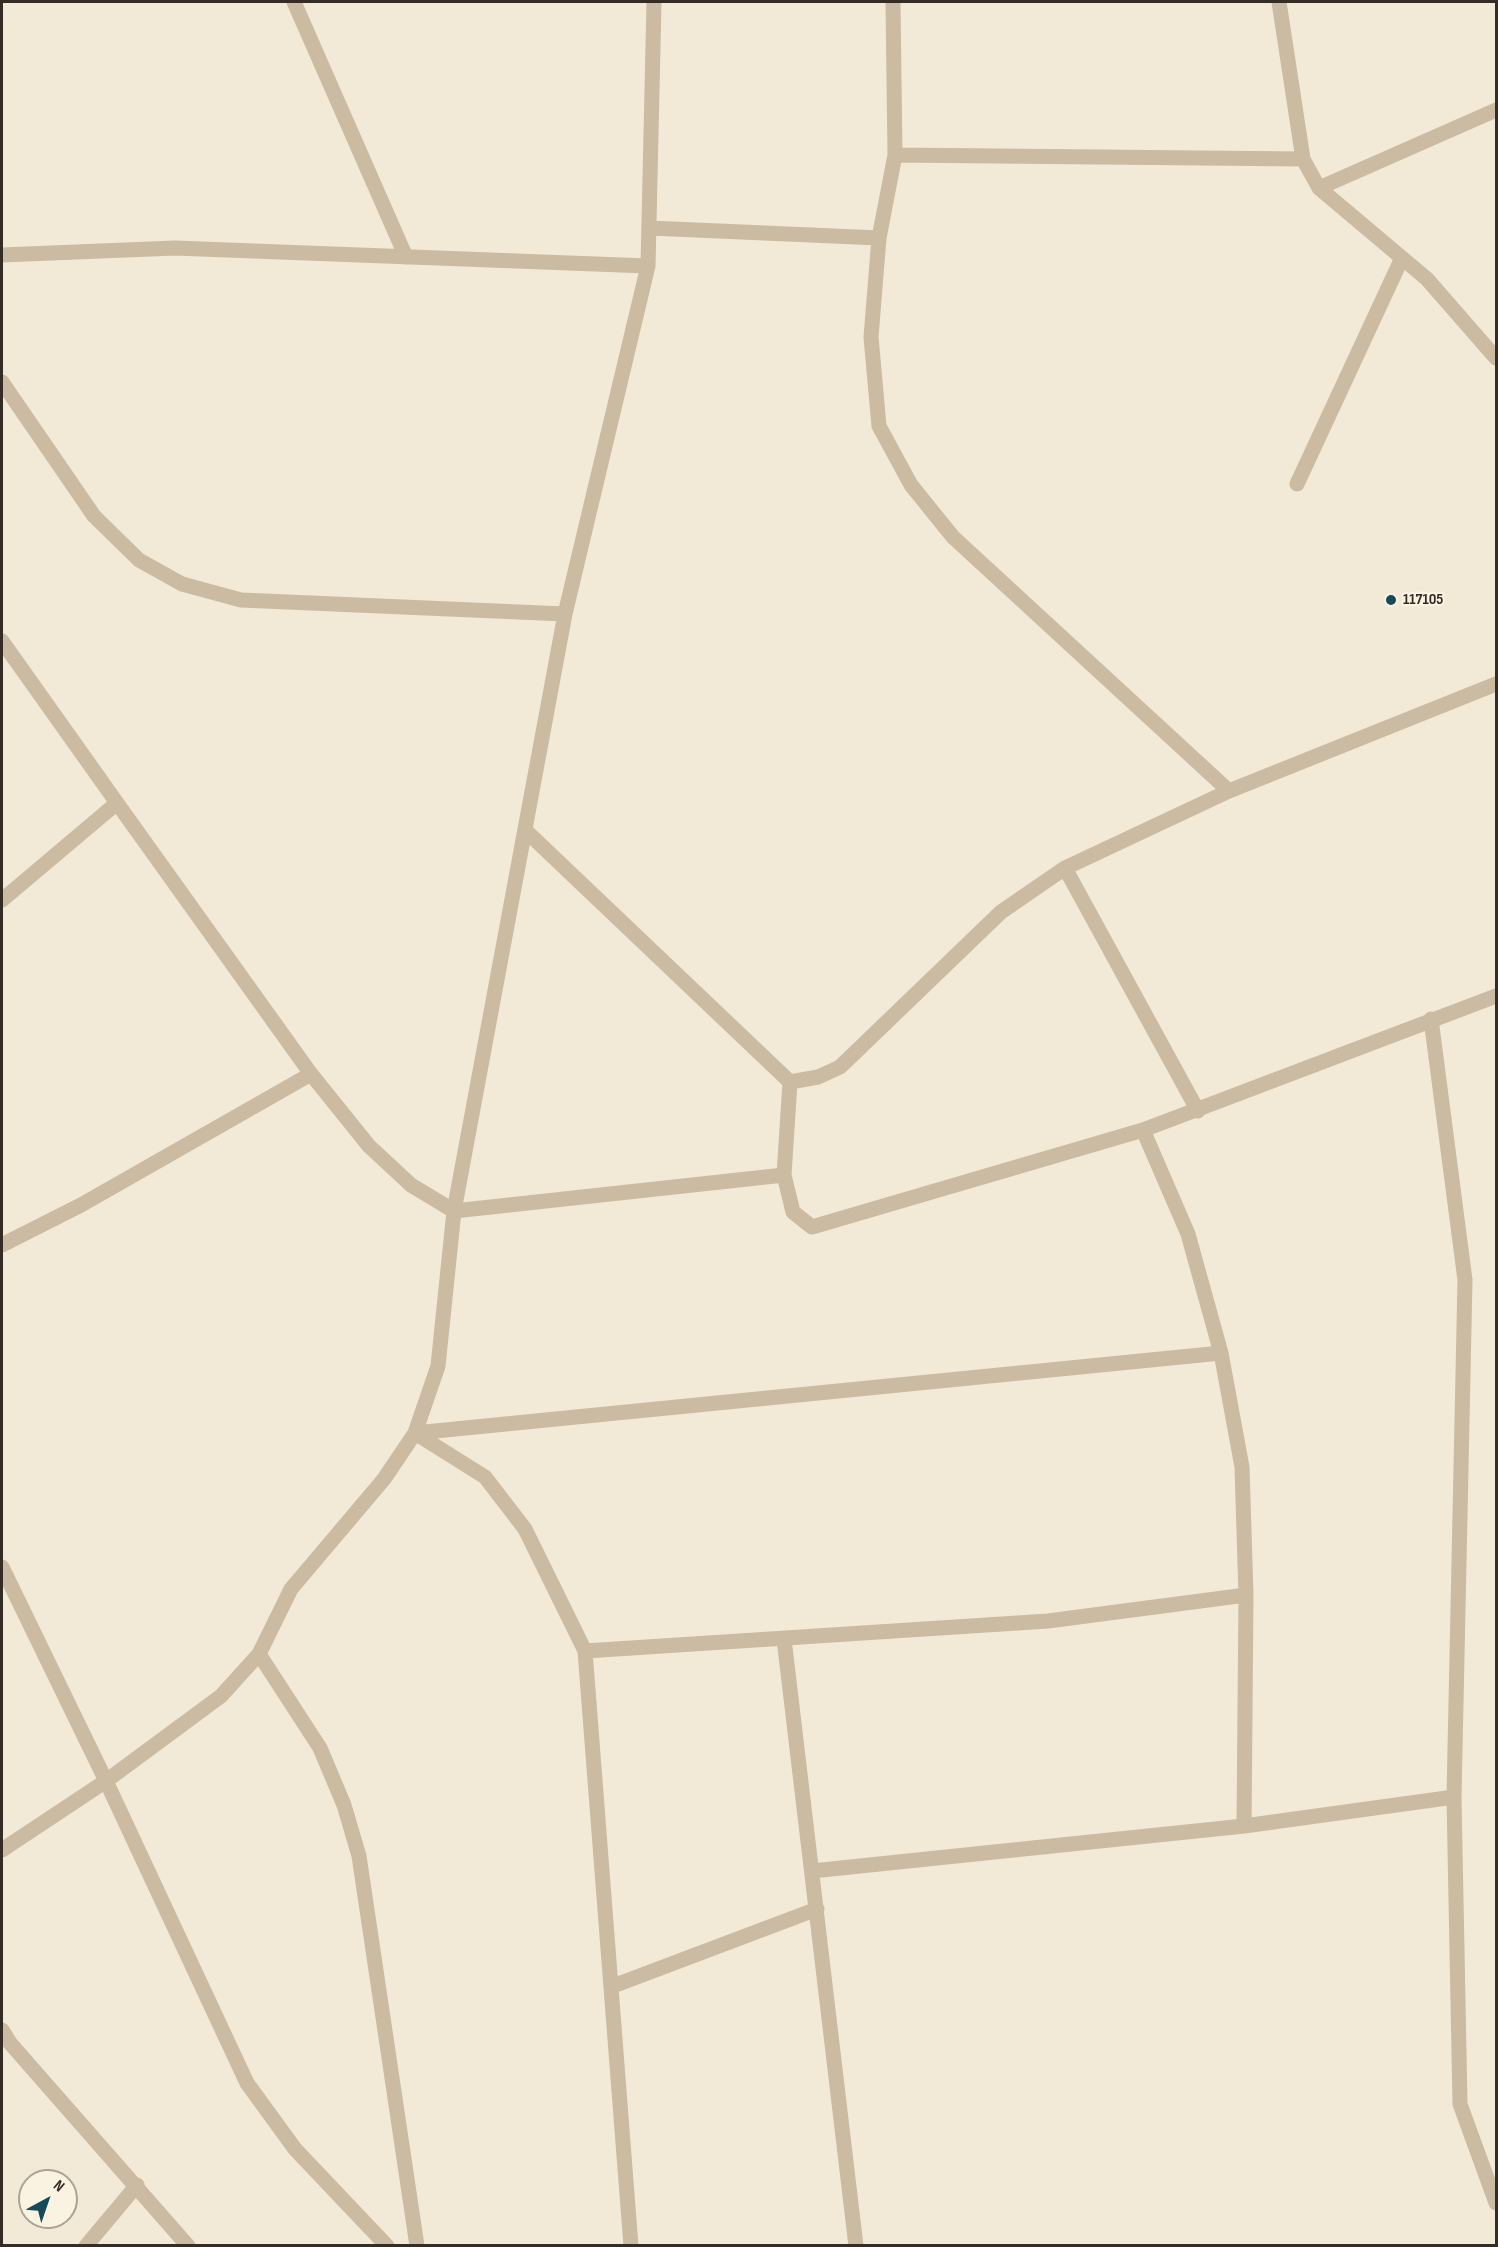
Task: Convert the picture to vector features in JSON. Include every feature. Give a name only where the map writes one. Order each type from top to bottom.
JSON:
[{"type":"street","points":[[294,2],[406,257]]},
{"type":"street","points":[[2,1850],[106,1781],[221,1696],[259,1654],[291,1589],[384,1479],[415,1433],[438,1366],[454,1212],[565,614],[648,266],[654,2]]},
{"type":"street","points":[[893,2],[895,155],[879,238],[871,337],[879,426],[911,484],[953,537],[1229,791]]},
{"type":"street","points":[[1279,2],[1303,159],[1319,188],[1426,279],[1497,358]]},
{"type":"street","points":[[1319,188],[1497,110]]},
{"type":"street","points":[[895,155],[1303,159]]},
{"type":"street","points":[[650,228],[879,238]]},
{"type":"street","points":[[2,255],[175,248],[648,266]]},
{"type":"street","points":[[1297,484],[1402,258]]},
{"type":"street","points":[[2,382],[94,516],[139,560],[182,584],[241,600],[565,614]]},
{"type":"street","points":[[2,641],[312,1074],[369,1146],[411,1185],[454,1212],[784,1175]]},
{"type":"street","points":[[789,1082],[819,1077],[840,1067],[1002,912],[1065,868],[1229,791],[1497,684]]},
{"type":"street","points":[[2,900],[117,803]]},
{"type":"street","points":[[525,830],[789,1082],[784,1175],[793,1212],[812,1227],[1143,1130],[1198,1111],[1431,1019],[1497,996]]},
{"type":"street","points":[[1065,868],[1198,1111]]},
{"type":"street","points":[[1431,1019],[1465,1280],[1454,1797],[1460,2104],[1495,2195]]},
{"type":"street","points":[[2,1245],[81,1205],[312,1074]]},
{"type":"street","points":[[1143,1130],[1188,1234],[1221,1353],[1242,1467],[1246,1595],[1244,1826]]},
{"type":"street","points":[[415,1433],[1221,1353]]},
{"type":"street","points":[[415,1433],[485,1477],[525,1529],[585,1651],[613,1986],[631,2246]]},
{"type":"street","points":[[2,1567],[106,1781],[247,2083],[295,2148],[387,2246]]},
{"type":"street","points":[[585,1651],[1048,1621],[1246,1595]]},
{"type":"street","points":[[784,1639],[856,2246]]},
{"type":"street","points":[[259,1654],[320,1748],[344,1805],[359,1856],[417,2246]]},
{"type":"street","points":[[812,1870],[1244,1826],[1454,1797]]},
{"type":"street","points":[[613,1986],[817,1909]]},
{"type":"street","points":[[2,2030],[10,2043],[137,2185],[188,2246]]},
{"type":"street","points":[[86,2246],[137,2185]]},
{"type":"place","name":"117105","points":[[1391,600]]}]
